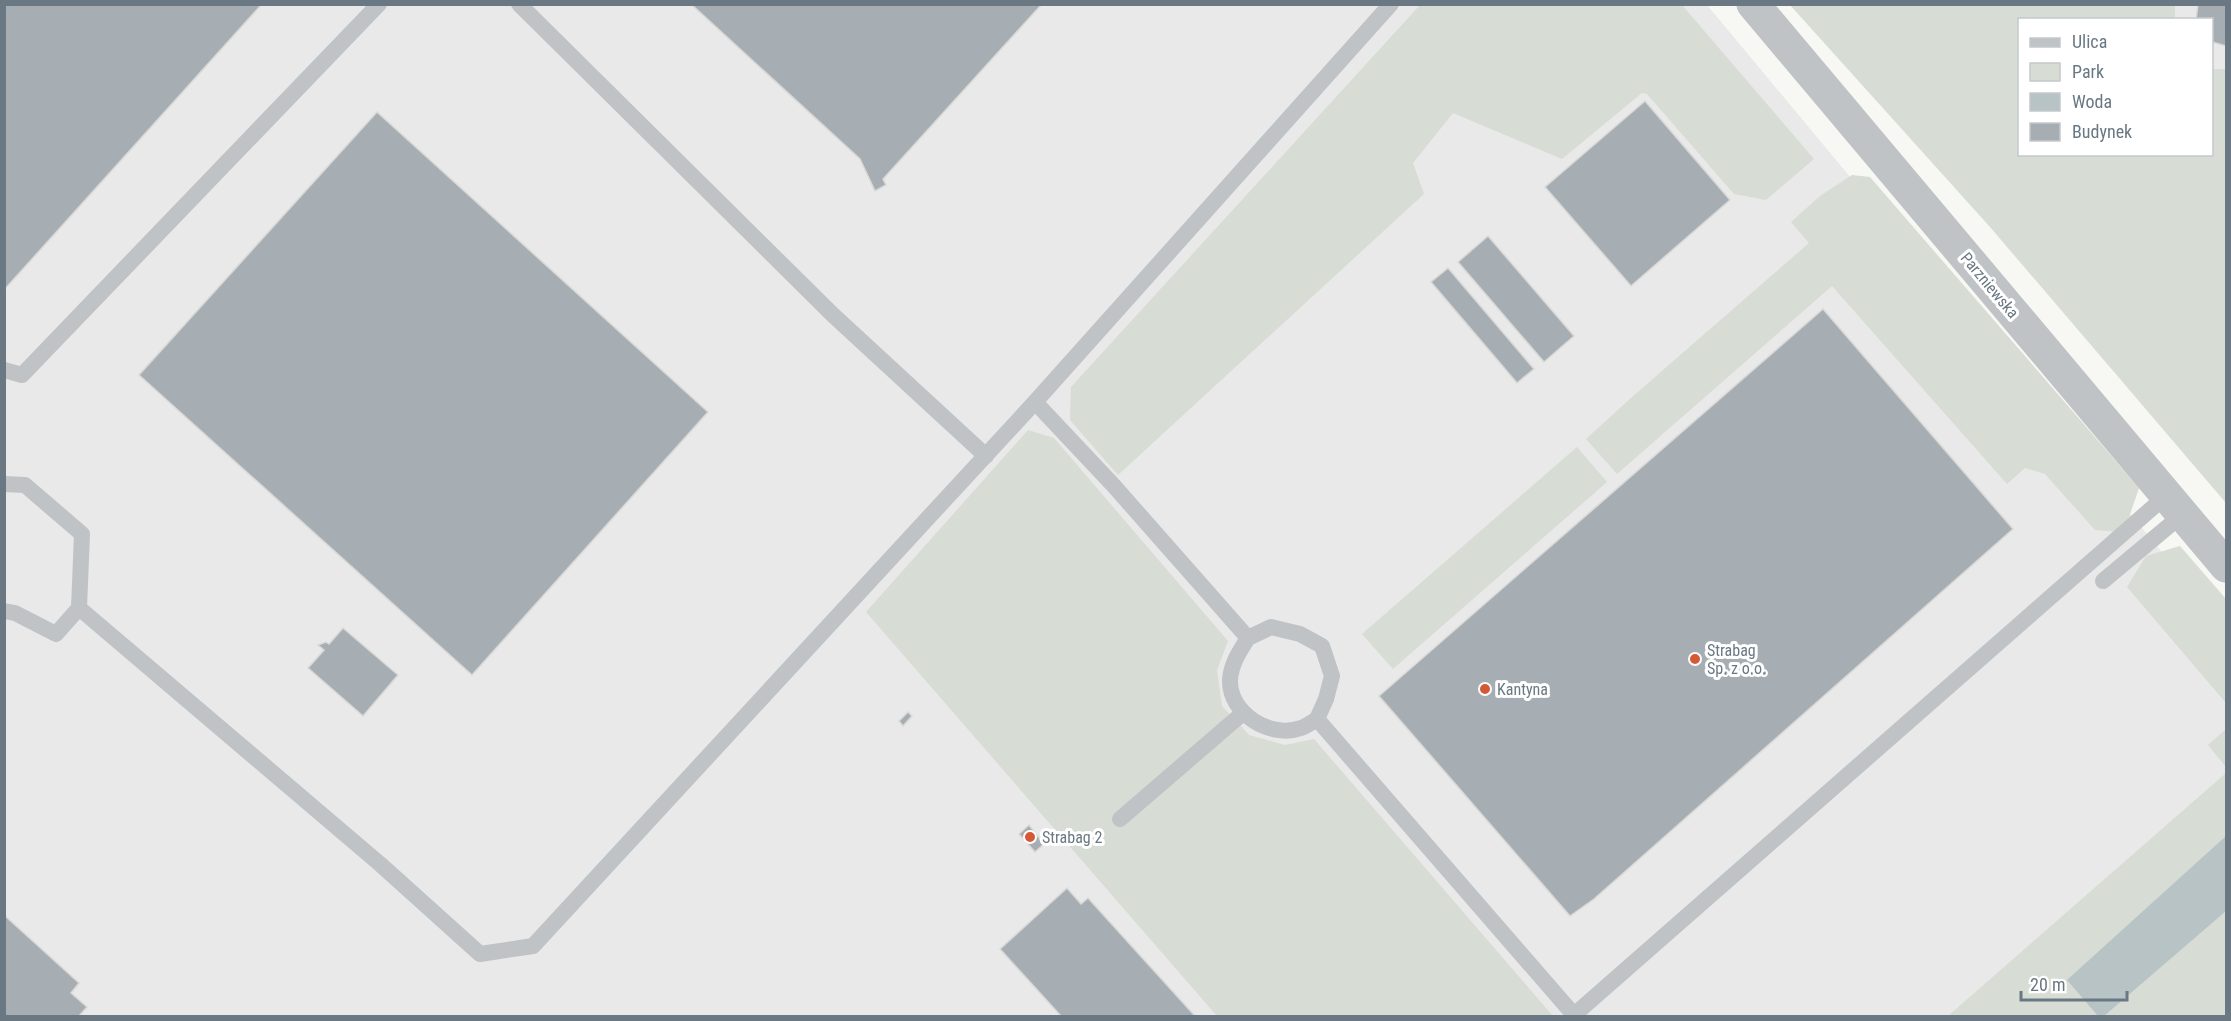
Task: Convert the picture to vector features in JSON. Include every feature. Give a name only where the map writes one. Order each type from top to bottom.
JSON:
[{"type":"street","name":"Parzniewska","points":[[1753,4],[2226,566]]},
{"type":"lane","points":[[4,370],[22,375],[379,4]]},
{"type":"lane","points":[[519,4],[833,315],[986,456]]},
{"type":"lane","points":[[79,608],[381,864],[480,954],[533,946],[986,456],[1391,4]]},
{"type":"lane","points":[[1035,402],[1114,486],[1248,638]]},
{"type":"lane","points":[[4,484],[25,485],[82,534],[79,608],[56,634],[15,613],[4,611]]},
{"type":"lane","points":[[2103,581],[2175,504]]},
{"type":"lane","points":[[1317,720],[1574,1015],[2175,504]]},
{"type":"lane","points":[[1271,627],[1300,634],[1322,646],[1332,676],[1317,720],[1300,729],[1279,730],[1256,723],[1243,713],[1235,700],[1230,682],[1234,658],[1248,638],[1271,627]]},
{"type":"lane","points":[[1120,819],[1243,713]]},
{"type":"shaded area","points":[[5,5],[1707,5],[2226,629],[2226,1016],[5,1016]]},
{"type":"shaded area","points":[[2175,5],[2226,5],[2226,69],[2213,69],[2213,18],[2175,18]]},
{"type":"green space","points":[[1420,5],[1682,5],[1814,159],[1766,200],[1734,194],[1647,94],[1642,93],[1562,159],[1453,113],[1413,163],[1424,194],[1118,475],[1070,420],[1071,387]]},
{"type":"green space","points":[[1790,5],[2175,5],[2175,18],[2018,18],[2018,156],[2213,156],[2213,69],[2226,69],[2226,503],[1990,227]]},
{"type":"green space","points":[[1852,175],[1870,177],[2139,488],[2124,532],[2095,530],[2045,474],[2025,468],[2007,484],[1832,286],[1617,474],[1586,439],[1809,243],[1791,222],[1820,196]]},
{"type":"green space","points":[[1028,430],[1054,438],[1228,641],[1217,670],[1222,706],[1249,735],[1285,745],[1314,739],[1553,1016],[1217,1016],[866,612]]},
{"type":"green space","points":[[1577,447],[1607,482],[1393,669],[1362,634]]},
{"type":"green space","points":[[2180,546],[2226,599],[2226,703],[2127,587],[2146,556]]},
{"type":"green space","points":[[2226,729],[2226,767],[2208,745]]},
{"type":"green space","points":[[2226,773],[2226,1016],[1948,1016]]},
{"type":"water","points":[[2226,836],[2226,911],[2104,1016],[2098,1016],[2067,980]]},
{"type":"building","points":[[4,4],[262,4],[4,290]]},
{"type":"building","points":[[691,4],[1042,4],[883,179],[886,185],[875,191],[860,159]]},
{"type":"building","points":[[2198,4],[2226,4],[2226,46],[2213,42],[2213,18],[2196,18]]},
{"type":"building","points":[[1645,101],[1730,200],[1631,286],[1545,187]]},
{"type":"building","points":[[377,112],[708,412],[472,675],[139,375]]},
{"type":"building","points":[[1488,236],[1574,336],[1544,362],[1458,262]]},
{"type":"building","points":[[1448,268],[1534,369],[1517,383],[1431,282]]},
{"type":"building","points":[[1823,309],[2013,529],[1594,899],[1570,916],[1379,696]]},
{"type":"building","points":[[343,628],[398,675],[363,716],[308,668],[324,650],[318,645],[326,642],[329,644]]},
{"type":"building","points":[[908,712],[912,716],[903,726],[899,721]]},
{"type":"building","name":"Strabag 2","points":[[1029,825],[1044,844],[1035,852],[1019,834]]},
{"type":"building","points":[[1067,888],[1081,904],[1088,898],[1195,1016],[1061,1016],[1000,949]]},
{"type":"building","points":[[4,915],[79,983],[71,993],[87,1007],[79,1016],[4,1016]]},
{"type":"place","name":"Strabag Sp. z o.o.","points":[[1695,659]]},
{"type":"place","name":"Kantyna","points":[[1485,689]]},
{"type":"place","name":"Strabag 2","points":[[1030,837]]}]
